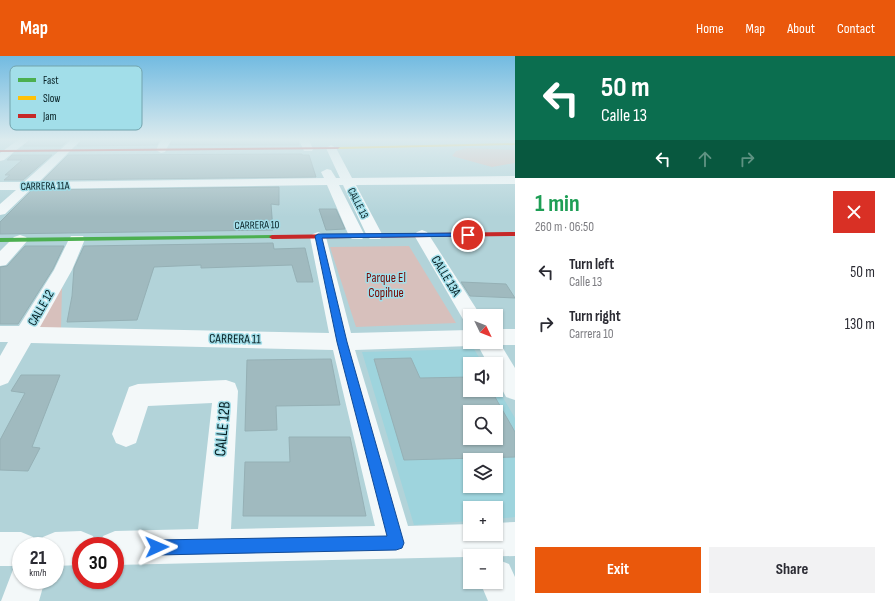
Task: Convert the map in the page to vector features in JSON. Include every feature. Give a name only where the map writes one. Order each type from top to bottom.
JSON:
[{"type":"street","points":[[0,211],[50,165]]},
{"type":"street","name":"CALLE 13","points":[[324,165],[356,236]]},
{"type":"street","name":"CALLE 13","points":[[333,165],[348,182],[375,236]]},
{"type":"street","name":"CARRERA 11A","points":[[0,186],[150,183],[331,183],[515,180]]},
{"type":"street","name":"CARRERA 10","points":[[0,240],[515,234]]},
{"type":"street","points":[[318,236],[342,342],[396,543]]},
{"type":"street","name":"CALLE 13A","points":[[422,236],[467,309]]},
{"type":"street","name":"CALLE 12","points":[[0,376],[63,270],[77,239]]},
{"type":"street","points":[[0,261],[20,240]]},
{"type":"street","name":"CARRERA 11","points":[[0,334],[342,342],[463,338]]},
{"type":"street","points":[[503,337],[515,337]]},
{"type":"street","points":[[491,349],[515,388]]},
{"type":"street","name":"CALLE 12B","points":[[126,434],[138,395],[226,392],[213,547]]},
{"type":"street","points":[[124,548],[396,543],[483,548],[515,539]]},
{"type":"street","points":[[0,549],[12,549]]},
{"type":"street","points":[[20,601],[24,589]]},
{"type":"street","points":[[502,589],[507,601]]},
{"type":"shaded area","points":[[474,349],[479,357],[463,357],[463,397],[503,397],[515,418],[515,517],[503,518],[503,501],[463,501],[463,522],[414,525],[362,352]]},
{"type":"green space","points":[[486,165],[501,165],[492,167]]},
{"type":"green space","name":"Parque El Copihue","points":[[409,246],[456,323],[356,327],[330,247]]},
{"type":"green space","points":[[62,287],[61,330],[34,330]]},
{"type":"building","points":[[16,165],[40,165],[23,180],[4,180],[10,175],[5,175]]},
{"type":"building","points":[[58,165],[312,165],[316,177],[43,180]]},
{"type":"building","points":[[279,187],[279,205],[271,204],[273,230],[0,234],[0,222],[32,190]]},
{"type":"building","points":[[319,209],[336,209],[345,229],[326,230]]},
{"type":"building","points":[[273,243],[274,249],[305,248],[313,282],[297,282],[292,265],[201,268],[201,265],[154,267],[137,320],[67,322],[72,296],[74,268],[84,246]]},
{"type":"building","points":[[25,246],[64,246],[53,269],[18,324],[0,324],[0,267],[7,266]]},
{"type":"building","points":[[461,282],[506,284],[515,298],[470,296]]},
{"type":"building","points":[[411,358],[420,378],[463,377],[463,397],[495,397],[500,405],[463,405],[463,445],[503,445],[503,411],[515,432],[515,457],[503,457],[503,453],[463,453],[463,458],[404,460],[374,359]]},
{"type":"building","points":[[331,359],[340,405],[276,406],[277,430],[245,431],[247,360]]},
{"type":"building","points":[[21,375],[60,375],[32,447],[40,448],[28,471],[0,470],[0,440],[25,393],[11,391]]},
{"type":"building","points":[[289,437],[350,437],[366,516],[243,516],[245,462],[290,462]]},
{"type":"traffic: fast","points":[[0,240],[272,237]]},
{"type":"traffic: jam","points":[[272,237],[515,234]]},
{"type":"route","points":[[157,547],[396,543],[342,342],[318,236],[468,235]]}]
